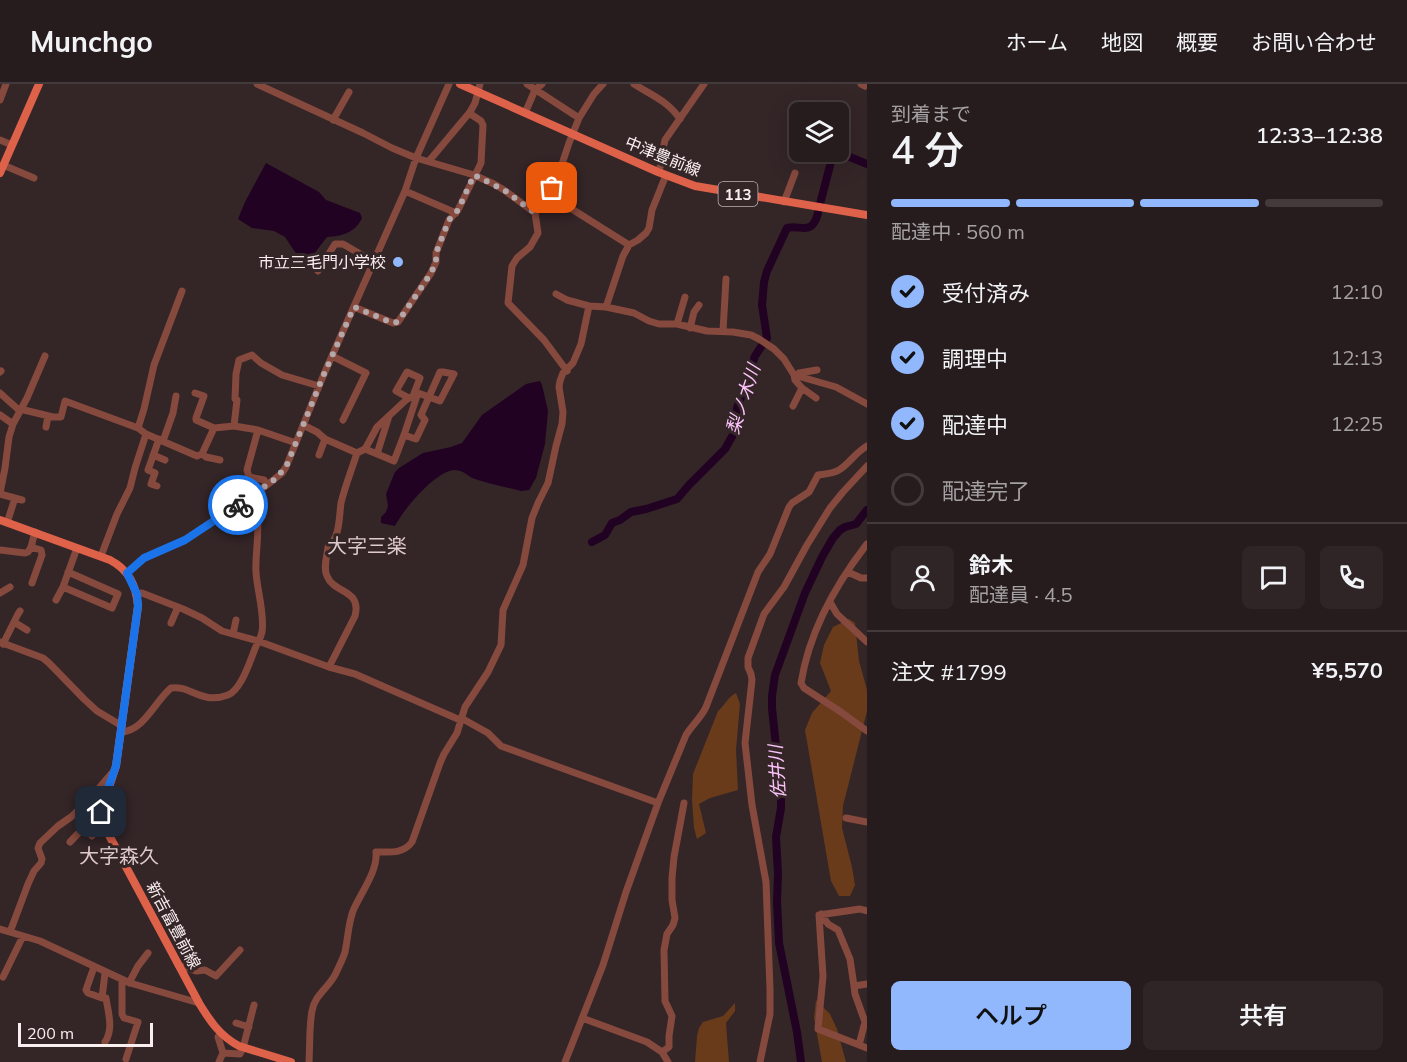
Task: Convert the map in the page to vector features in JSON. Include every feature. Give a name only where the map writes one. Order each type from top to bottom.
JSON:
[{"type":"main road","points":[[2,169],[39,84]]},
{"type":"main road","name":"中津豊前線","points":[[460,84],[479,88],[572,135],[695,186],[867,215]]},
{"type":"main road","points":[[4,522],[101,556],[116,563],[127,573]]},
{"type":"main road","name":"新吉富豊前線","points":[[127,573],[137,594],[138,606],[116,766],[102,808],[106,833],[199,1003],[215,1027],[231,1042],[243,1048],[291,1062]]},
{"type":"street","points":[[0,100],[6,84]]},
{"type":"street","points":[[127,573],[144,558],[185,540],[267,485],[286,467],[405,191],[416,158],[448,84]]},
{"type":"street","points":[[527,84],[579,118]]},
{"type":"street","points":[[525,113],[535,90],[542,84]]},
{"type":"street","points":[[567,370],[544,340],[508,303],[512,266],[517,258],[530,247],[538,233],[535,213],[557,179],[579,118],[603,84]]},
{"type":"street","points":[[634,84],[653,94],[673,109],[680,119]]},
{"type":"street","points":[[606,307],[620,263],[629,245],[638,240],[649,228],[662,174],[664,140],[704,84]]},
{"type":"street","points":[[259,85],[392,148],[416,158],[474,175],[504,190],[535,213]]},
{"type":"street","points":[[429,161],[469,113],[475,103],[479,88]]},
{"type":"street","points":[[333,120],[349,92]]},
{"type":"street","points":[[354,307],[393,323],[398,322],[431,273],[449,220],[456,213],[481,163],[483,125],[469,113]]},
{"type":"street","points":[[0,140],[12,145]]},
{"type":"street","points":[[2,169],[34,178]]},
{"type":"street","points":[[784,202],[795,173]]},
{"type":"street","points":[[405,191],[456,213]]},
{"type":"street","points":[[548,194],[629,245]]},
{"type":"street","points":[[318,271],[335,244],[342,244],[374,262]]},
{"type":"street","points":[[723,331],[726,279]]},
{"type":"street","points":[[138,428],[154,365],[182,291]]},
{"type":"street","points":[[556,294],[567,300],[589,306],[634,313],[659,324],[677,324],[707,331],[751,335],[784,359],[795,375],[795,380],[816,398]]},
{"type":"street","points":[[677,324],[685,297]]},
{"type":"street","points":[[690,328],[694,312],[699,305]]},
{"type":"street","points":[[309,1062],[312,1011],[318,995],[330,983],[341,962],[348,926],[376,860],[376,852],[398,852],[410,845],[440,763],[457,733],[465,707],[501,645],[503,610],[524,561],[532,518],[548,483],[562,424],[560,384],[563,373],[573,363],[581,344],[589,306]]},
{"type":"street","points":[[234,426],[237,400],[235,399],[236,374],[239,360],[252,355],[282,375],[319,386]]},
{"type":"street","points":[[4,522],[18,499],[0,493],[9,437],[45,356]]},
{"type":"street","points":[[332,356],[366,373],[343,420]]},
{"type":"street","points":[[795,375],[817,370]]},
{"type":"street","points":[[795,375],[819,384],[836,387],[867,404]]},
{"type":"street","points":[[793,406],[802,388]]},
{"type":"street","points":[[0,393],[20,410],[48,416],[61,417],[65,401],[138,428],[146,434],[197,456],[202,454],[214,428]]},
{"type":"street","points":[[195,393],[204,396],[196,420],[214,428],[234,426],[258,430],[296,443]]},
{"type":"street","points":[[329,667],[356,610],[351,595],[332,583],[326,572],[328,548],[333,544],[341,514],[341,505],[357,453],[369,442],[377,427],[413,395],[429,396],[421,415],[425,420],[416,439],[404,435]]},
{"type":"street","points":[[364,448],[394,461],[404,435],[413,395]]},
{"type":"street","points":[[157,486],[151,484],[155,473],[148,470],[173,414],[176,396]]},
{"type":"street","points":[[392,413],[409,417]]},
{"type":"street","points":[[377,454],[392,413]]},
{"type":"street","points":[[0,415],[13,424]]},
{"type":"street","points":[[46,427],[48,416]]},
{"type":"street","points":[[303,425],[325,439],[357,453]]},
{"type":"street","points":[[258,430],[247,470],[249,477],[264,480],[267,485]]},
{"type":"street","points":[[101,556],[130,488],[146,434]]},
{"type":"street","points":[[319,455],[325,439]]},
{"type":"street","points":[[565,1062],[603,965],[658,803],[686,735],[704,714],[758,572],[770,554],[790,505],[809,492],[818,475],[838,470],[867,446]]},
{"type":"street","points":[[202,454],[220,460]]},
{"type":"street","points":[[153,455],[165,460]]},
{"type":"street","points":[[760,1062],[770,1014],[770,989],[766,882],[757,840],[745,743],[752,680],[748,658],[764,614],[784,587],[818,526],[843,492],[867,466]]},
{"type":"street","points":[[20,611],[2,643],[43,658],[97,711],[122,729],[133,730],[171,688],[182,688],[209,698],[231,694],[237,688],[249,665],[261,638],[263,624],[256,570],[258,522],[252,495]]},
{"type":"street","points":[[0,550],[28,552],[35,532]]},
{"type":"street","points":[[31,547],[42,551],[32,584]]},
{"type":"street","points":[[867,547],[865,555],[867,558]]},
{"type":"street","points":[[867,547],[854,563],[830,602],[806,656],[801,683],[804,688],[841,711],[867,731]]},
{"type":"street","points":[[56,600],[77,548]]},
{"type":"street","points":[[63,587],[112,608],[118,594],[68,572]]},
{"type":"street","points":[[848,572],[861,578],[867,578]]},
{"type":"street","points":[[0,593],[10,587]]},
{"type":"street","points":[[137,594],[142,593],[178,607],[202,618],[222,631],[358,675],[461,719],[489,733],[501,746],[658,803]]},
{"type":"street","points":[[830,602],[837,614],[867,642]]},
{"type":"street","points":[[171,623],[178,607]]},
{"type":"street","points":[[233,634],[236,620]]},
{"type":"street","points":[[14,622],[27,630]]},
{"type":"street","points":[[10,932],[28,884],[41,863],[38,848],[40,843],[58,826],[71,818],[114,772]]},
{"type":"street","points":[[88,801],[102,808]]},
{"type":"street","points":[[662,1052],[669,1047],[672,1022],[672,1012],[665,1001],[664,951],[665,940],[675,918],[672,878],[684,803]]},
{"type":"street","points":[[846,818],[867,822]]},
{"type":"street","points":[[70,842],[91,820],[102,819]]},
{"type":"street","points":[[84,827],[92,836]]},
{"type":"street","points":[[821,914],[860,909],[867,911]]},
{"type":"street","points":[[821,914],[828,924],[838,930],[850,959],[855,994],[865,1022],[859,1045]]},
{"type":"street","points":[[821,914],[819,915],[823,976],[818,1029],[867,1048]]},
{"type":"street","points":[[0,929],[40,941],[126,981],[199,1003]]},
{"type":"street","points":[[3,977],[23,936]]},
{"type":"street","points":[[178,965],[196,971],[205,970],[216,976],[240,950]]},
{"type":"street","points":[[126,1059],[138,1022],[124,1018],[122,1014],[126,981],[148,953]]},
{"type":"street","points":[[94,967],[86,990],[88,993],[106,998],[110,1027],[105,1042]]},
{"type":"street","points":[[102,998],[105,972]]},
{"type":"street","points":[[854,986],[867,984]]},
{"type":"street","points":[[223,1053],[240,1054],[254,1005]]},
{"type":"street","points":[[582,1018],[647,1042],[662,1052],[668,1062]]},
{"type":"street","points":[[236,1023],[249,1027]]},
{"type":"street","points":[[219,1062],[223,1053],[218,1037],[220,1033]]},
{"type":"shaded area","points":[[266,163],[319,192],[326,200],[360,213],[362,218],[359,223],[348,233],[327,237],[307,263],[295,252],[285,237],[274,231],[252,228],[238,219]]},
{"type":"shaded area","points":[[540,381],[548,411],[545,444],[536,478],[529,490],[521,491],[486,482],[455,470],[439,476],[430,484],[412,501],[395,526],[381,523],[381,517],[388,506],[386,494],[399,468],[423,453],[462,443],[482,415],[526,384]]},
{"type":"shaded area","points":[[849,619],[855,623],[859,661],[867,690],[867,711],[843,806],[842,828],[855,885],[850,896],[839,896],[831,881],[805,730],[812,713],[831,691],[820,663],[824,645],[833,627]]},
{"type":"shaded area","points":[[736,693],[740,704],[736,750],[738,790],[710,798],[699,804],[706,833],[697,839],[692,800],[693,774],[718,711]]},
{"type":"shaded area","points":[[816,1000],[830,1014],[837,1029],[846,1062],[822,1062],[814,1018]]},
{"type":"shaded area","points":[[735,1003],[735,1011],[726,1023],[729,1062],[695,1062],[697,1036],[703,1022],[723,1016]]},
{"type":"waterway","name":"梨ノ木川","points":[[820,204],[833,154],[840,153],[867,164]]},
{"type":"waterway","name":"梨ノ木川","points":[[592,542],[605,535],[612,523],[631,512],[677,499],[725,449],[734,433],[737,408],[755,356],[767,338],[762,305],[767,271],[787,228],[809,227],[818,213]]},
{"type":"waterway","name":"佐井川","points":[[801,1062],[779,943],[776,837],[781,794],[772,696],[775,675],[805,593],[822,557],[840,530],[856,524],[867,510]]},
{"type":"way so far","points":[[238,505],[274,480],[286,467],[354,307],[393,323],[398,322],[431,273],[449,220],[458,210],[474,175],[504,190],[535,213],[552,188]]},
{"type":"place","name":"市立三毛門小学校","points":[[398,262]]},
{"type":"district","name":"大字三楽","points":[[367,545]]},
{"type":"district","name":"大字森久","points":[[119,855]]},
{"type":"route","points":[[101,812],[116,766],[138,606],[137,594],[127,573],[144,558],[185,540],[238,505]]}]
